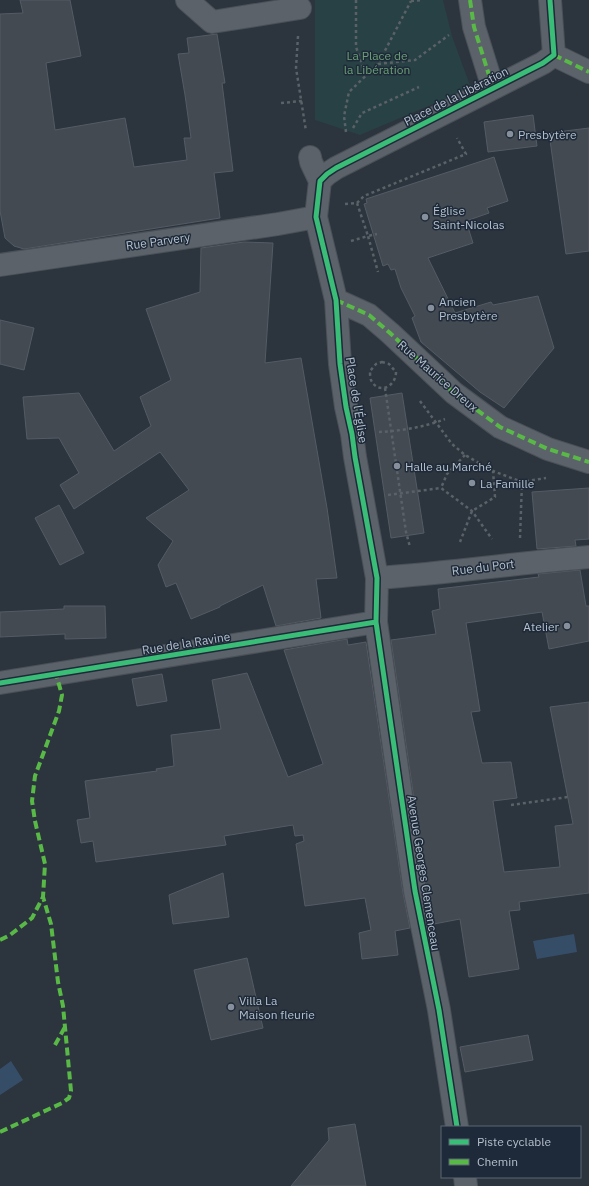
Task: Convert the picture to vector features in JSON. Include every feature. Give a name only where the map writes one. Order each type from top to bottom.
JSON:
[{"type":"street","points":[[187,0],[212,22],[300,8]]},
{"type":"street","name":"Place de la Libération","points":[[470,0],[474,27],[493,88]]},
{"type":"street","points":[[550,0],[554,55],[589,72]]},
{"type":"street","name":"Place de la Libération","points":[[320,182],[327,174],[336,168],[542,63],[554,55]]},
{"type":"street","points":[[310,157],[320,182]]},
{"type":"street","name":"Place de l'Église","points":[[320,182],[316,218],[325,260],[336,300],[340,364],[346,407],[377,578],[376,622]]},
{"type":"street","name":"Rue Parvery","points":[[0,265],[316,218]]},
{"type":"street","name":"Rue Maurice Dreux","points":[[336,300],[369,315],[454,393],[500,427],[548,449],[589,462]]},
{"type":"street","name":"Rue du Port","points":[[377,578],[414,576],[589,557]]},
{"type":"street","name":"Rue de la Ravine","points":[[0,683],[376,622]]},
{"type":"street","name":"Avenue Georges Clemenceau","points":[[376,622],[415,891],[439,1010],[457,1126]]},
{"type":"path","points":[[356,0],[356,47],[366,76]]},
{"type":"path","points":[[419,88],[362,113],[347,138],[344,116],[349,92],[378,64],[411,0],[423,0]]},
{"type":"path","points":[[300,8],[296,68],[310,157]]},
{"type":"path","points":[[378,64],[415,60],[452,33]]},
{"type":"path","points":[[281,103],[302,101]]},
{"type":"path","points":[[342,204],[357,203],[364,196],[466,154],[457,138]]},
{"type":"path","points":[[357,203],[378,272]]},
{"type":"path","points":[[351,241],[377,234]]},
{"type":"path","points":[[382,362],[389,364],[396,372],[396,377],[393,383],[385,388],[376,386],[371,380],[370,371],[376,364],[382,362]]},
{"type":"path","points":[[396,372],[401,369]]},
{"type":"path","points":[[385,388],[406,532],[411,550]]},
{"type":"path","points":[[418,398],[452,444],[465,455],[494,471],[518,480]]},
{"type":"path","points":[[376,432],[392,431],[436,422],[447,418]]},
{"type":"path","points":[[441,488],[447,474],[465,455]]},
{"type":"path","points":[[459,545],[472,511],[495,497],[494,471]]},
{"type":"path","points":[[520,539],[522,482]]},
{"type":"path","points":[[386,495],[441,488],[472,511],[494,542]]},
{"type":"path","points":[[511,805],[568,796]]},
{"type":"green space","name":"La Place de la Libération","points":[[315,0],[443,0],[452,36],[471,88],[360,135],[315,120]]},
{"type":"water","points":[[574,934],[577,952],[537,959],[533,941]]},
{"type":"water","points":[[11,1061],[23,1080],[0,1095],[0,1069]]},
{"type":"building","points":[[20,0],[70,0],[81,56],[46,63],[55,130],[125,118],[134,167],[187,160],[184,138],[191,138],[178,54],[189,53],[187,38],[217,34],[225,83],[222,83],[233,171],[214,173],[220,218],[24,249],[14,246],[5,238],[0,211],[0,14],[23,13]]},
{"type":"building","name":"Presbytère","points":[[533,115],[537,146],[488,152],[484,122]]},
{"type":"building","points":[[589,128],[589,251],[566,254],[549,133]]},
{"type":"building","points":[[494,157],[508,201],[487,208],[489,213],[466,221],[473,243],[428,258],[455,313],[491,302],[493,305],[538,296],[554,348],[504,408],[480,392],[421,342],[412,318],[415,316],[401,288],[395,269],[391,270],[388,264],[383,266],[364,204],[367,203],[366,199]]},
{"type":"building","points":[[244,242],[273,243],[265,363],[301,358],[327,508],[337,578],[316,579],[321,618],[276,626],[263,585],[220,607],[191,619],[176,583],[166,587],[158,565],[173,541],[146,518],[189,490],[160,452],[74,509],[60,485],[79,473],[59,438],[27,439],[23,397],[79,393],[114,451],[151,426],[140,397],[171,380],[146,309],[200,292],[201,248]]},
{"type":"building","points":[[0,320],[34,328],[24,370],[0,364]]},
{"type":"building","name":"Halle au Marché","points":[[402,393],[424,533],[391,538],[370,398]]},
{"type":"building","points":[[589,488],[589,539],[575,540],[576,546],[537,549],[532,492]]},
{"type":"building","points":[[59,505],[84,553],[60,565],[35,518]]},
{"type":"building","points":[[580,570],[586,606],[589,606],[589,641],[549,649],[542,612],[466,623],[480,711],[471,712],[482,763],[511,762],[517,798],[493,801],[504,872],[560,867],[555,826],[573,824],[550,707],[589,702],[589,893],[519,902],[520,910],[509,911],[519,969],[469,977],[460,919],[434,924],[427,889],[391,640],[436,634],[432,611],[440,609],[438,589],[539,577],[538,574]]},
{"type":"building","points":[[64,606],[105,606],[106,638],[65,639],[65,634],[0,637],[0,612],[64,609]]},
{"type":"building","points":[[347,639],[348,645],[366,642],[403,893],[410,928],[395,931],[398,955],[362,959],[359,933],[371,930],[365,898],[305,906],[296,844],[304,841],[303,835],[295,836],[293,825],[224,836],[226,845],[96,862],[93,841],[81,843],[77,820],[90,818],[85,781],[157,771],[156,769],[174,766],[171,735],[221,729],[212,680],[247,673],[288,777],[323,764],[284,650]]},
{"type":"building","points":[[162,674],[167,701],[137,706],[132,679]]},
{"type":"building","points":[[223,873],[229,917],[173,924],[169,895]]},
{"type":"building","name":"Villa La Maison fleurie","points":[[247,958],[263,1028],[211,1040],[194,970]]},
{"type":"building","points":[[528,1035],[533,1060],[465,1072],[460,1047]]},
{"type":"building","points":[[355,1124],[366,1186],[291,1186],[329,1140],[328,1128]]},
{"type":"marked path","points":[[470,0],[474,27],[493,88]]},
{"type":"marked path","points":[[554,55],[589,72]]},
{"type":"marked path","points":[[336,300],[369,315],[454,393],[500,427],[548,449],[589,462]]},
{"type":"marked path","points":[[0,940],[10,935],[32,918],[43,897],[45,864],[32,801],[35,776],[59,711],[62,695],[56,674]]},
{"type":"marked path","points":[[0,1132],[62,1103],[69,1098],[71,1091],[63,1006],[58,982],[51,924],[43,897]]},
{"type":"marked path","points":[[55,1045],[65,1027]]},
{"type":"cycle path","points":[[457,1126],[439,1010],[415,891],[376,622],[377,578],[346,407],[340,364],[336,300],[316,217],[320,181],[327,174],[336,168],[543,63],[554,55],[550,0]]},
{"type":"cycle path","points":[[0,683],[376,622]]},
{"type":"place","name":"Presbytère","points":[[510,134]]},
{"type":"place","name":"Église Saint-Nicolas","points":[[425,217]]},
{"type":"place","name":"Ancien Presbytère","points":[[431,308]]},
{"type":"place","name":"Halle au Marché","points":[[397,466]]},
{"type":"place","name":"La Famille","points":[[472,483]]},
{"type":"place","name":"Atelier","points":[[567,626]]},
{"type":"place","name":"Villa La Maison fleurie","points":[[231,1007]]}]
